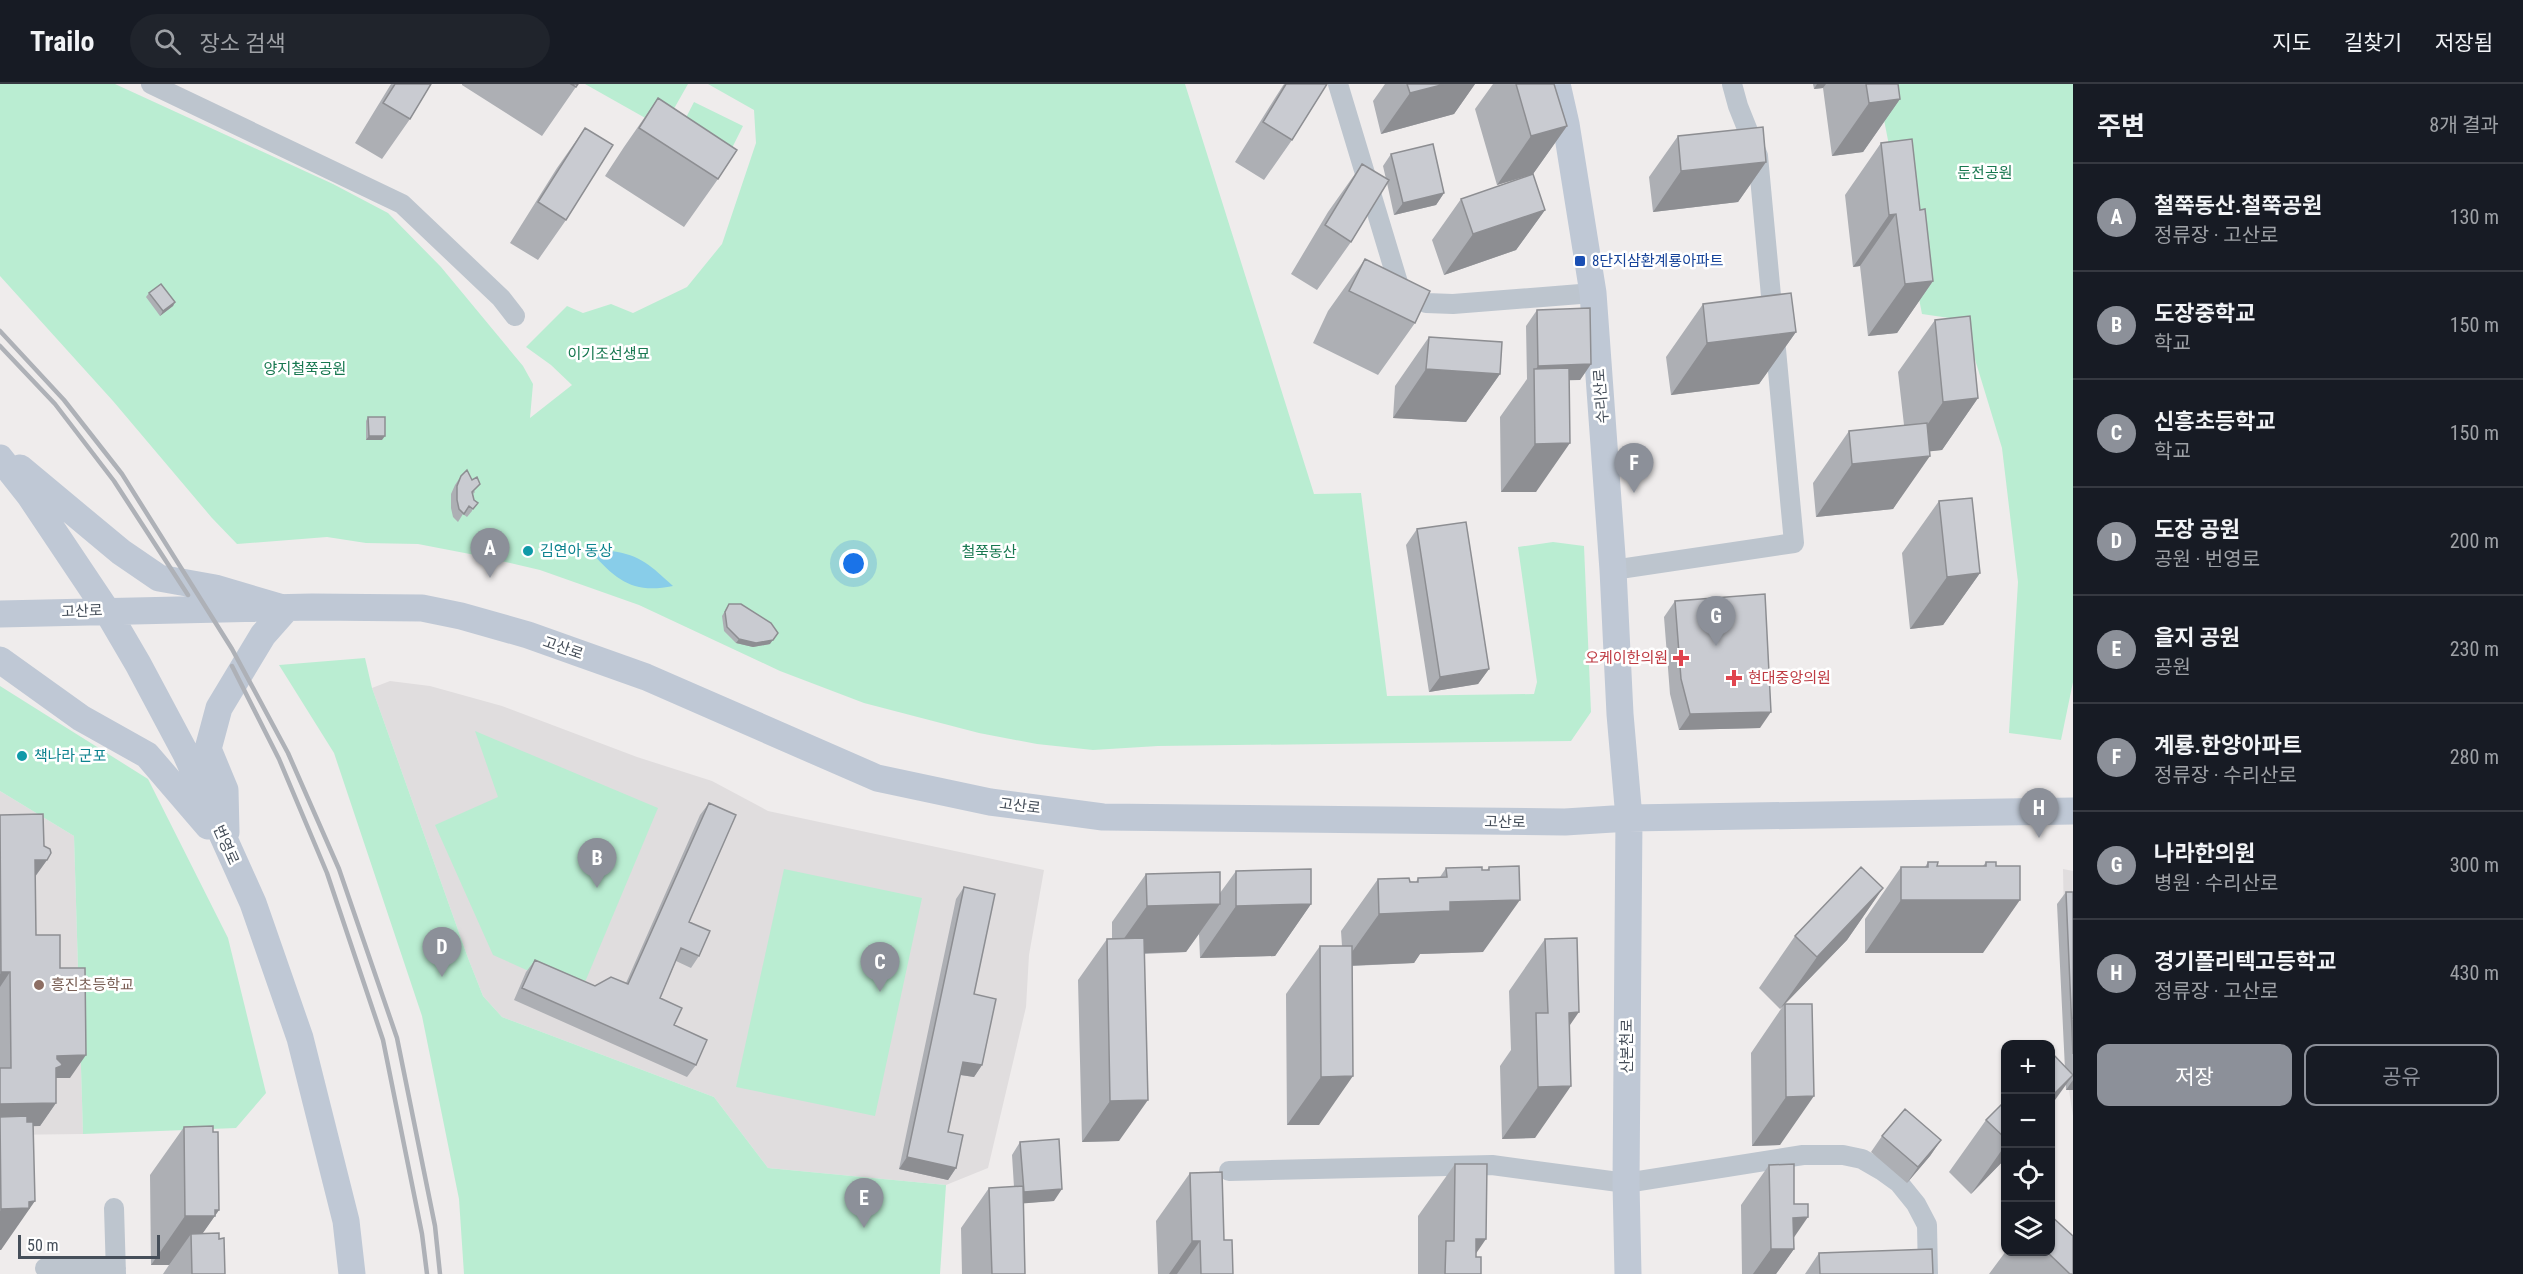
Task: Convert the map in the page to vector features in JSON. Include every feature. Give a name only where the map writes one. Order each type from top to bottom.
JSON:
[{"type":"street","points":[[150,84],[402,204],[501,298],[515,316]]},
{"type":"street","points":[[1338,84],[1399,286],[1426,303],[1453,304],[1593,293]]},
{"type":"street","name":"수리산로","points":[[1557,84],[1566,124],[1593,293],[1613,570],[1620,714],[1629,818]]},
{"type":"street","points":[[1613,570],[1794,543],[1758,156],[1738,106],[1732,84]]},
{"type":"street","points":[[0,452],[121,552],[159,578],[215,588],[286,609],[263,635],[219,708],[208,749],[225,790],[226,847]]},
{"type":"street","name":"번영로","points":[[0,458],[30,496],[107,611],[186,754],[253,903],[300,1038],[346,1221],[352,1274]]},
{"type":"street","name":"고산로","points":[[0,614],[422,608],[461,615],[528,635],[646,677],[877,778],[990,802],[1103,817],[1564,822],[1629,818],[2073,811]]},
{"type":"street","points":[[0,660],[81,718],[147,755],[226,847]]},
{"type":"street","name":"산본천로","points":[[1628,1274],[1626,1183],[1629,818]]},
{"type":"street","points":[[1228,1171],[1492,1165],[1626,1183],[1803,1155],[1843,1155],[1862,1159],[1899,1183],[1916,1204],[1927,1225],[1928,1274]]},
{"type":"street","points":[[45,1264],[116,1271],[114,1208]]},
{"type":"shaded area","points":[[390,681],[430,686],[502,706],[637,757],[712,781],[768,811],[1044,870],[1029,955],[1026,1007],[988,1168],[946,1185],[768,1168],[714,1097],[502,1017],[483,996],[372,688]]},
{"type":"shaded area","name":"흥진초등학교","points":[[0,791],[74,836],[83,1134],[0,1135]]},
{"type":"shaded area","points":[[2063,869],[2073,871],[2073,1116],[2067,1078]]},
{"type":"green space","points":[[0,84],[115,84],[333,184],[388,213],[441,267],[523,366],[533,384],[530,418],[572,385],[551,365],[526,347],[567,306],[583,313],[611,304],[633,313],[687,287],[722,244],[756,143],[754,110],[708,84],[1185,84],[1314,494],[1361,493],[1387,696],[1534,694],[1537,682],[1518,547],[1553,542],[1584,546],[1591,712],[1571,741],[1158,746],[1093,750],[1037,744],[979,733],[864,703],[780,671],[639,605],[540,570],[418,544],[366,543],[327,537],[237,544],[212,518],[113,401],[0,276]]},
{"type":"green space","points":[[585,84],[688,84],[663,128]]},
{"type":"green space","name":"둔전공원","points":[[1877,84],[2073,84],[2073,682],[2061,740],[2009,733],[2018,582],[2002,448],[1963,320],[1922,314]]},
{"type":"green space","points":[[694,102],[743,126],[722,168],[673,143]]},
{"type":"green space","points":[[365,658],[372,688],[468,958],[483,996],[502,1017],[714,1097],[768,1168],[946,1185],[940,1274],[464,1274],[459,1199],[422,1016],[334,753],[279,665]]},
{"type":"green space","points":[[0,686],[148,779],[228,938],[266,1093],[236,1128],[83,1134],[74,836],[0,791]]},
{"type":"green space","points":[[475,731],[658,808],[580,994],[493,955],[435,825],[498,797]]},
{"type":"green space","points":[[784,869],[922,898],[875,1116],[736,1087]]},
{"type":"water","points":[[611,551],[630,555],[645,562],[673,586],[647,588],[618,578],[592,553]]},
{"type":"building","points":[[395,84],[431,84],[410,119],[383,103]]},
{"type":"building","points":[[1286,84],[1327,84],[1292,140],[1263,122]]},
{"type":"building","points":[[1407,84],[1445,84],[1410,93]]},
{"type":"building","points":[[1516,84],[1554,84],[1567,126],[1531,136]]},
{"type":"building","points":[[1866,84],[1898,84],[1900,99],[1869,103]]},
{"type":"building","points":[[658,98],[737,150],[718,179],[639,128]]},
{"type":"building","points":[[1763,127],[1766,162],[1681,171],[1678,136]]},
{"type":"building","points":[[585,128],[613,145],[566,220],[538,202]]},
{"type":"building","points":[[1912,139],[1920,210],[1925,209],[1933,281],[1905,284],[1896,214],[1889,215],[1881,143]]},
{"type":"building","points":[[1433,144],[1444,193],[1403,203],[1391,154]]},
{"type":"building","points":[[1362,164],[1389,180],[1351,242],[1325,225]]},
{"type":"building","points":[[1533,174],[1545,210],[1473,234],[1461,199]]},
{"type":"building","points":[[1365,259],[1430,291],[1415,323],[1349,291]]},
{"type":"building","points":[[161,284],[175,302],[163,311],[149,293]]},
{"type":"building","points":[[1791,293],[1796,332],[1707,343],[1703,304]]},
{"type":"building","points":[[1590,308],[1591,364],[1538,366],[1537,310]]},
{"type":"building","points":[[1970,316],[1978,398],[1943,402],[1935,320]]},
{"type":"building","points":[[1429,337],[1502,342],[1500,374],[1426,369]]},
{"type":"building","points":[[1569,368],[1570,443],[1535,444],[1534,369]]},
{"type":"building","points":[[368,417],[385,417],[385,436],[369,436]]},
{"type":"building","points":[[1927,423],[1930,456],[1852,464],[1849,431]]},
{"type":"building","points":[[467,470],[472,480],[477,477],[480,484],[472,492],[474,500],[478,503],[473,509],[469,506],[464,514],[459,509],[457,486],[461,476]]},
{"type":"building","points":[[1972,498],[1980,573],[1947,577],[1939,501]]},
{"type":"building","points":[[1466,522],[1489,669],[1440,677],[1417,529]]},
{"type":"building","points":[[1765,594],[1771,712],[1690,714],[1681,679],[1675,601]]},
{"type":"building","points":[[729,604],[741,604],[771,623],[778,633],[773,640],[756,643],[739,639],[727,627],[725,612]]},
{"type":"building","points":[[709,803],[736,815],[689,922],[710,931],[699,956],[681,948],[660,998],[682,1008],[674,1025],[707,1040],[696,1065],[522,988],[535,960],[595,986],[611,977],[628,984]]},
{"type":"building","name":"흥진초등학교","points":[[43,814],[44,846],[50,849],[51,853],[47,860],[35,860],[36,935],[60,935],[60,968],[85,968],[86,1055],[57,1056],[62,1064],[56,1068],[56,1103],[0,1104],[0,1068],[11,1068],[10,972],[1,972],[0,815]]},
{"type":"building","points":[[1928,862],[1938,862],[1937,866],[1986,866],[1986,862],[1996,862],[1996,866],[2020,866],[2020,900],[1901,900],[1901,867],[1928,867]]},
{"type":"building","points":[[1519,866],[1520,900],[1450,902],[1450,911],[1379,914],[1378,879],[1409,878],[1410,882],[1418,882],[1418,878],[1447,877],[1446,868],[1482,867],[1482,870],[1489,870],[1489,867]]},
{"type":"building","points":[[1861,867],[1883,888],[1817,957],[1795,936]]},
{"type":"building","points":[[1311,869],[1311,904],[1236,906],[1236,871]]},
{"type":"building","points":[[1220,872],[1220,904],[1147,906],[1146,874]]},
{"type":"building","points":[[964,887],[995,894],[974,994],[996,999],[982,1065],[963,1062],[948,1132],[963,1135],[956,1168],[907,1157]]},
{"type":"building","points":[[2066,892],[2073,892],[2073,1054]]},
{"type":"building","points":[[1144,938],[1148,1100],[1110,1101],[1107,939]]},
{"type":"building","points":[[1577,938],[1579,1012],[1569,1013],[1571,1086],[1538,1087],[1536,1013],[1548,1013],[1545,939]]},
{"type":"building","points":[[1320,946],[1352,946],[1353,1076],[1321,1077]]},
{"type":"building","points":[[1785,1004],[1812,1004],[1814,1096],[1786,1097]]},
{"type":"building","points":[[2055,1056],[2073,1075],[2055,1093]]},
{"type":"building","points":[[2001,1105],[2001,1134],[1986,1120]]},
{"type":"building","points":[[1905,1109],[1941,1140],[1918,1167],[1882,1136]]},
{"type":"building","points":[[27,1116],[27,1122],[33,1122],[35,1201],[29,1202],[29,1208],[1,1209],[0,1117]]},
{"type":"building","points":[[213,1126],[213,1132],[218,1132],[219,1210],[215,1210],[215,1216],[185,1216],[184,1127]]},
{"type":"building","points":[[1059,1139],[1062,1189],[1024,1192],[1020,1142]]},
{"type":"building","points":[[1455,1164],[1487,1164],[1486,1239],[1476,1239],[1476,1257],[1481,1257],[1481,1274],[1445,1274],[1446,1241],[1454,1241]]},
{"type":"building","points":[[1794,1164],[1794,1204],[1808,1204],[1808,1217],[1793,1218],[1794,1249],[1771,1249],[1769,1165]]},
{"type":"building","points":[[1222,1172],[1224,1240],[1232,1240],[1233,1274],[1201,1274],[1200,1241],[1192,1241],[1190,1173]]},
{"type":"building","points":[[1023,1186],[1025,1274],[992,1274],[989,1188]]},
{"type":"building","points":[[2055,1220],[2073,1236],[2073,1274],[2070,1274],[2051,1256],[2055,1256]]},
{"type":"building","points":[[219,1233],[219,1239],[224,1238],[225,1274],[192,1274],[191,1234]]},
{"type":"building","points":[[1932,1249],[1933,1274],[1820,1274],[1819,1253]]},
{"type":"railway","points":[[0,331],[64,400],[122,474],[232,649],[288,753],[339,869],[397,1038],[435,1226],[440,1274]]},
{"type":"railway","points":[[0,346],[55,404],[114,481],[188,595]]},
{"type":"railway","points":[[232,666],[279,759],[327,873],[383,1040],[422,1234],[427,1274]]},
{"type":"place","name":"8단지삼환계룡아파트","points":[[1580,261]]},
{"type":"place","name":"계룡.한양아파트","points":[[1634,493]]},
{"type":"place","name":"김연아 동상","points":[[528,551]]},
{"type":"place","name":"철쭉동산.철쭉공원","points":[[490,578]]},
{"type":"place","name":"나라한의원","points":[[1716,646]]},
{"type":"place","name":"오케이한의원","points":[[1681,658]]},
{"type":"place","name":"현대중앙의원","points":[[1734,678]]},
{"type":"place","name":"책나라 군포","points":[[22,756]]},
{"type":"place","name":"경기폴리텍고등학교","points":[[2039,838]]},
{"type":"place","name":"도장중학교","points":[[597,888]]},
{"type":"place","name":"도장 공원","points":[[442,977]]},
{"type":"place","name":"흥진초등학교","points":[[39,985]]},
{"type":"place","name":"신흥초등학교","points":[[880,992]]},
{"type":"place","name":"을지 공원","points":[[864,1228]]},
{"type":"park label","name":"이기조선생묘","points":[[609,354]]},
{"type":"park label","name":"양지철쭉공원","points":[[305,369]]},
{"type":"park label","name":"철쭉동산","points":[[989,552]]}]
